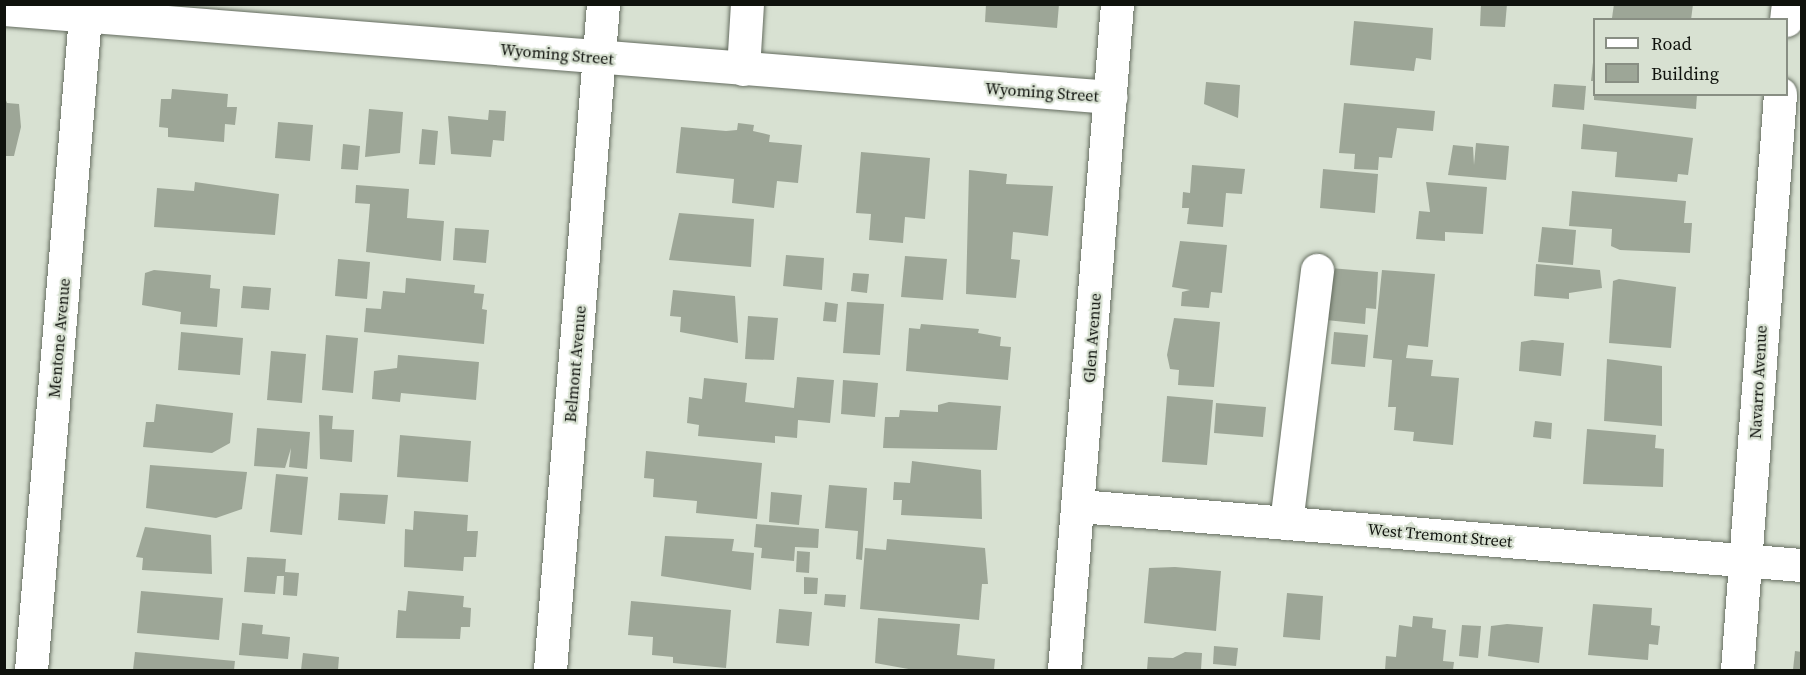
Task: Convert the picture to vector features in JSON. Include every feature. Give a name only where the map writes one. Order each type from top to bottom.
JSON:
[{"type":"street","name":"Belmont Avenue","points":[[550,670],[603,4]]},
{"type":"street","points":[[743,69],[747,4]]},
{"type":"street","name":"Glen Avenue","points":[[1064,670],[1079,506],[1117,4]]},
{"type":"street","name":"Wyoming Street","points":[[4,9],[86,10],[599,58],[1111,97]]},
{"type":"street","name":"Mentone Avenue","points":[[31,670],[86,10]]},
{"type":"street","name":"Navarro Avenue","points":[[1737,670],[1780,96]]},
{"type":"street","points":[[1286,523],[1317,270]]},
{"type":"street","name":"West Tremont Street","points":[[1079,506],[1802,565]]},
{"type":"building","points":[[986,4],[1059,4],[1057,28],[985,22]]},
{"type":"building","points":[[1481,4],[1507,4],[1505,27],[1480,26]]},
{"type":"building","points":[[1614,4],[1693,4],[1691,18],[1612,18]]},
{"type":"building","points":[[1354,21],[1433,28],[1431,60],[1416,58],[1414,71],[1350,65]]},
{"type":"building","points":[[1206,82],[1240,85],[1238,118],[1204,104]]},
{"type":"building","points":[[1554,84],[1586,86],[1584,110],[1552,107]]},
{"type":"building","points":[[172,89],[228,94],[227,107],[237,107],[235,125],[225,124],[224,142],[168,137],[168,128],[159,127],[161,99],[171,99]]},
{"type":"building","points":[[4,95],[7,103],[19,104],[21,127],[14,156],[4,156]]},
{"type":"building","points":[[1594,96],[1697,96],[1696,109],[1594,100]]},
{"type":"building","points":[[1344,103],[1435,111],[1433,131],[1397,128],[1392,158],[1379,157],[1378,170],[1354,169],[1355,154],[1339,153]]},
{"type":"building","points":[[369,109],[403,112],[400,153],[365,157]]},
{"type":"building","points":[[489,110],[506,111],[504,141],[493,140],[491,157],[451,154],[448,116],[488,120]]},
{"type":"building","points":[[278,122],[313,125],[310,161],[275,158]]},
{"type":"building","points":[[738,123],[754,125],[753,131],[770,135],[769,142],[802,145],[798,183],[777,181],[774,208],[732,203],[734,179],[676,173],[681,127],[726,131],[737,130]]},
{"type":"building","points":[[1583,124],[1693,138],[1688,175],[1678,174],[1677,182],[1615,177],[1617,152],[1581,149]]},
{"type":"building","points":[[422,129],[438,131],[435,165],[419,164]]},
{"type":"building","points":[[1476,143],[1509,146],[1506,180],[1448,175],[1453,145],[1473,147],[1474,165]]},
{"type":"building","points":[[343,144],[360,146],[358,170],[341,169]]},
{"type":"building","points":[[861,152],[930,158],[925,219],[905,217],[903,243],[869,240],[871,214],[856,213]]},
{"type":"building","points":[[1192,165],[1245,169],[1242,194],[1226,193],[1223,227],[1187,224],[1189,208],[1182,208],[1183,192],[1190,193]]},
{"type":"building","points":[[1323,169],[1378,174],[1375,213],[1320,208]]},
{"type":"building","points":[[969,170],[1007,174],[1006,184],[1053,186],[1048,236],[1013,232],[1011,259],[1020,260],[1016,298],[966,294]]},
{"type":"building","points":[[195,182],[279,194],[275,235],[154,227],[157,188],[194,191]]},
{"type":"building","points":[[1426,182],[1487,187],[1483,234],[1445,232],[1445,241],[1416,239],[1419,211],[1430,212]]},
{"type":"building","points":[[356,185],[409,189],[407,218],[444,221],[441,261],[366,252],[370,204],[355,203]]},
{"type":"building","points":[[1572,191],[1686,201],[1684,223],[1692,223],[1690,253],[1620,250],[1611,246],[1612,229],[1569,226]]},
{"type":"building","points":[[679,213],[754,219],[751,267],[669,260]]},
{"type":"building","points":[[1542,227],[1576,230],[1573,265],[1538,262]]},
{"type":"building","points":[[455,228],[489,230],[486,263],[453,260]]},
{"type":"building","points":[[1180,241],[1227,245],[1222,293],[1211,292],[1209,308],[1181,306],[1182,292],[1190,290],[1172,287]]},
{"type":"building","points":[[786,255],[824,258],[822,290],[783,286]]},
{"type":"building","points":[[905,256],[947,259],[943,300],[901,297]]},
{"type":"building","points":[[338,259],[370,262],[367,299],[335,296]]},
{"type":"building","points":[[1536,264],[1600,270],[1602,288],[1569,293],[1569,299],[1534,296]]},
{"type":"building","points":[[1330,268],[1378,272],[1376,309],[1366,308],[1365,324],[1326,320]]},
{"type":"building","points":[[154,270],[211,275],[210,288],[220,289],[217,327],[180,324],[181,312],[142,305],[145,273]]},
{"type":"building","points":[[1382,270],[1435,274],[1428,347],[1408,345],[1406,358],[1433,360],[1431,376],[1459,378],[1453,445],[1413,441],[1414,432],[1394,430],[1396,407],[1388,407],[1392,360],[1373,358]]},
{"type":"building","points":[[853,273],[869,274],[867,293],[851,291]]},
{"type":"building","points":[[406,278],[475,285],[474,293],[484,294],[482,309],[487,310],[484,344],[364,332],[366,308],[381,309],[383,291],[405,293]]},
{"type":"building","points":[[1619,279],[1676,287],[1671,348],[1609,343],[1613,281]]},
{"type":"building","points":[[243,286],[271,288],[269,310],[241,308]]},
{"type":"building","points":[[673,290],[735,296],[738,343],[680,332],[681,317],[670,316]]},
{"type":"building","points":[[825,302],[838,304],[836,322],[823,321]]},
{"type":"building","points":[[847,302],[884,304],[880,355],[843,353]]},
{"type":"building","points":[[748,316],[778,318],[774,360],[745,359]]},
{"type":"building","points":[[1174,318],[1220,322],[1214,387],[1178,385],[1179,370],[1170,369],[1167,355]]},
{"type":"building","points":[[921,324],[979,329],[978,333],[1001,337],[1000,346],[1011,347],[1008,380],[906,371],[909,328],[920,329]]},
{"type":"building","points":[[181,332],[243,338],[240,375],[178,370]]},
{"type":"building","points":[[1334,332],[1368,335],[1365,367],[1331,364]]},
{"type":"building","points":[[326,335],[358,338],[353,393],[322,390]]},
{"type":"building","points":[[1532,340],[1564,343],[1561,376],[1519,371],[1521,342]]},
{"type":"building","points":[[271,351],[306,354],[302,403],[267,400]]},
{"type":"building","points":[[398,355],[479,362],[476,400],[401,393],[400,402],[372,399],[374,371],[397,368]]},
{"type":"building","points":[[1607,359],[1662,366],[1662,426],[1604,421]]},
{"type":"building","points":[[797,377],[834,380],[830,423],[798,420],[797,438],[775,436],[775,443],[698,436],[699,425],[687,423],[689,397],[702,399],[704,378],[747,383],[745,402],[794,408]]},
{"type":"building","points":[[843,380],[878,383],[875,417],[841,414]]},
{"type":"building","points":[[1167,396],[1213,400],[1207,465],[1162,462]]},
{"type":"building","points":[[949,402],[1001,406],[997,450],[883,448],[885,417],[899,417],[900,410],[938,412],[938,405]]},
{"type":"building","points":[[1216,403],[1266,407],[1263,437],[1214,433]]},
{"type":"building","points":[[156,404],[233,413],[230,443],[212,453],[143,447],[146,422],[154,422]]},
{"type":"building","points":[[319,415],[333,416],[332,429],[354,430],[352,462],[320,459]]},
{"type":"building","points":[[1535,421],[1552,423],[1551,439],[1533,437]]},
{"type":"building","points":[[257,428],[310,432],[307,469],[289,467],[291,448],[285,468],[254,466]]},
{"type":"building","points":[[1587,429],[1656,435],[1655,448],[1664,449],[1663,487],[1583,484]]},
{"type":"building","points":[[400,435],[471,441],[468,482],[397,477]]},
{"type":"building","points":[[646,451],[762,463],[757,519],[696,513],[697,501],[653,497],[654,479],[644,478]]},
{"type":"building","points":[[912,461],[981,470],[982,519],[901,515],[902,500],[893,500],[894,482],[910,483]]},
{"type":"building","points":[[150,465],[247,472],[242,509],[216,518],[146,508]]},
{"type":"building","points":[[276,474],[308,477],[302,535],[270,532]]},
{"type":"building","points":[[829,485],[867,488],[862,560],[856,559],[858,531],[825,528]]},
{"type":"building","points":[[771,492],[802,495],[799,525],[769,522]]},
{"type":"building","points":[[340,493],[388,495],[385,524],[338,520]]},
{"type":"building","points":[[414,511],[468,515],[467,531],[478,531],[476,557],[464,557],[463,571],[404,567],[405,529],[413,530]]},
{"type":"building","points":[[756,524],[819,529],[818,548],[795,547],[794,561],[761,558],[762,548],[754,547]]},
{"type":"building","points":[[145,527],[211,535],[212,574],[142,570],[143,558],[136,557]]},
{"type":"building","points":[[665,536],[734,539],[732,551],[754,553],[751,590],[661,576]]},
{"type":"building","points":[[887,539],[985,548],[988,584],[982,584],[979,620],[860,609],[865,548],[886,550]]},
{"type":"building","points":[[797,551],[810,552],[809,573],[796,572]]},
{"type":"building","points":[[247,557],[286,559],[285,572],[299,573],[297,596],[283,595],[284,576],[277,576],[275,594],[244,592]]},
{"type":"building","points":[[1175,567],[1221,571],[1216,631],[1144,623],[1149,568]]},
{"type":"building","points":[[804,577],[818,578],[817,594],[804,594]]},
{"type":"building","points":[[141,591],[223,598],[219,640],[137,633]]},
{"type":"building","points":[[408,591],[464,596],[463,607],[471,608],[470,627],[461,627],[460,639],[396,638],[398,610],[406,611]]},
{"type":"building","points":[[1287,593],[1323,596],[1320,640],[1283,637]]},
{"type":"building","points":[[825,594],[846,595],[845,607],[824,605]]},
{"type":"building","points":[[631,601],[731,610],[726,668],[673,663],[673,657],[652,655],[653,637],[628,635]]},
{"type":"building","points":[[1593,604],[1652,608],[1651,625],[1660,626],[1658,645],[1649,644],[1648,660],[1588,655]]},
{"type":"building","points":[[779,609],[812,612],[809,646],[776,643]]},
{"type":"building","points":[[1413,616],[1433,618],[1432,628],[1446,630],[1443,661],[1454,662],[1453,670],[1385,670],[1386,656],[1396,657],[1399,625],[1412,627]]},
{"type":"building","points":[[878,618],[960,624],[957,655],[995,659],[994,670],[914,670],[875,663]]},
{"type":"building","points":[[242,623],[263,625],[262,634],[290,637],[288,659],[239,655]]},
{"type":"building","points":[[1507,624],[1543,627],[1539,663],[1488,656],[1491,626]]},
{"type":"building","points":[[1462,625],[1481,626],[1478,658],[1459,656]]},
{"type":"building","points":[[1214,646],[1238,648],[1236,666],[1213,664]]},
{"type":"building","points":[[1795,651],[1802,652],[1802,670],[1793,670]]},
{"type":"building","points":[[135,652],[235,661],[234,670],[133,670]]},
{"type":"building","points":[[1185,652],[1202,653],[1201,670],[1147,670],[1148,657],[1173,658]]},
{"type":"building","points":[[303,653],[339,657],[338,670],[301,670]]}]
